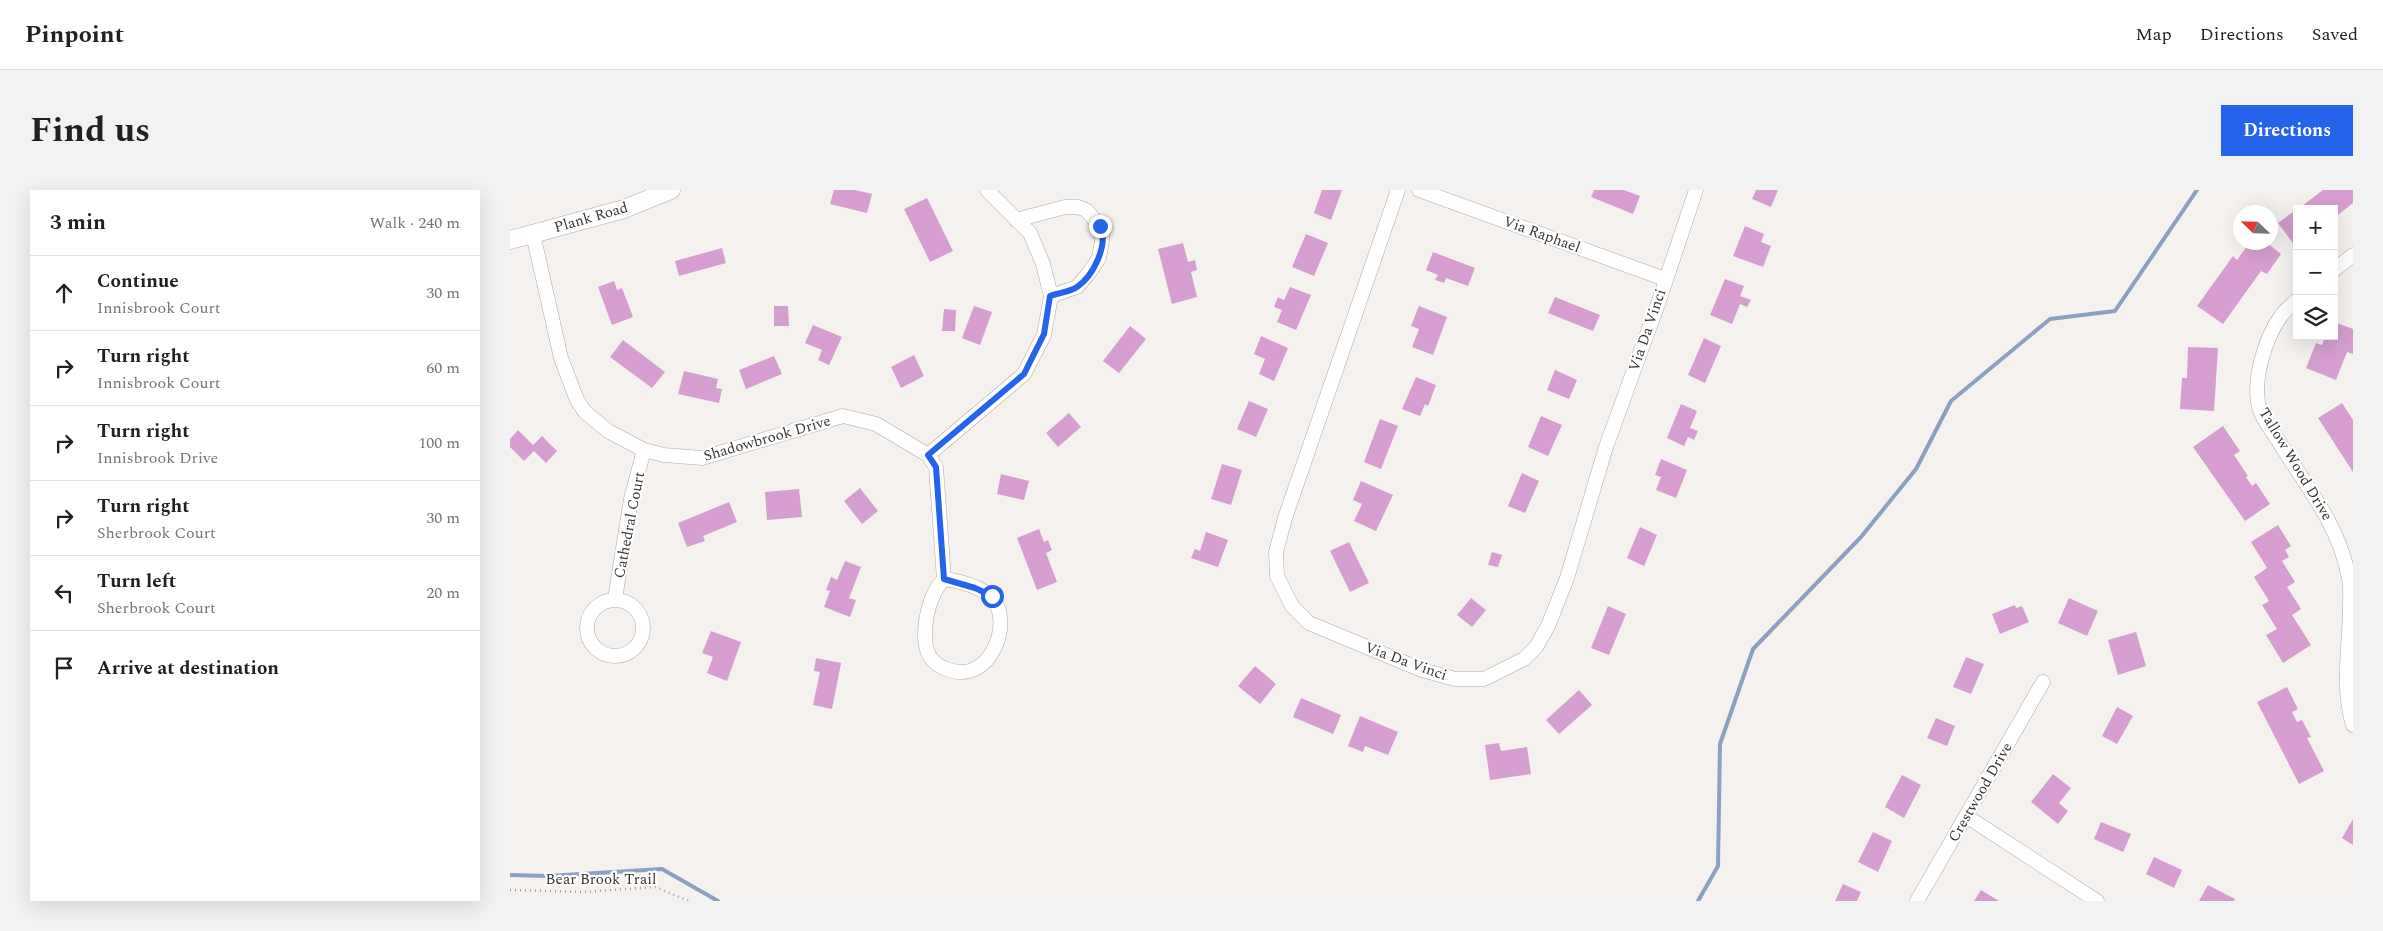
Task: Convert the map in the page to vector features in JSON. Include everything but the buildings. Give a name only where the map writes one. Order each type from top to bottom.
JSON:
[{"type":"street","name":"Plank Road","points":[[510,240],[624,209],[671,190]]},
{"type":"street","points":[[944,579],[975,588],[992,596],[998,610],[998,640],[989,659],[971,672],[955,673],[936,665],[925,650],[925,627],[935,588],[944,579],[936,467],[928,455],[1024,374],[1044,334],[1050,296],[1042,264],[1030,233],[987,190]]},
{"type":"street","name":"Via Da Vinci","points":[[1398,190],[1285,518],[1276,552],[1277,576],[1292,606],[1309,624],[1422,670],[1456,679],[1484,679],[1524,658],[1536,647],[1548,626],[1567,578],[1606,447],[1696,190]]},
{"type":"street","name":"Via Raphael","points":[[1419,190],[1665,279]]},
{"type":"street","points":[[1016,220],[1065,207],[1078,207],[1086,210],[1102,228],[1102,241],[1098,258],[1089,273],[1077,287],[1050,296]]},
{"type":"street","name":"Shadowbrook Drive","points":[[532,234],[561,358],[577,400],[595,422],[644,450],[664,455],[702,458],[843,416],[876,424],[928,455]]},
{"type":"street","points":[[2338,267],[2353,255]]},
{"type":"street","name":"Tallow Wood Drive","points":[[2293,304],[2281,315],[2270,336],[2259,374],[2260,410],[2330,521],[2346,564],[2350,581],[2350,631],[2346,690],[2347,706],[2353,725]]},
{"type":"street","name":"Cathedral Court","points":[[615,599],[631,499],[644,450]]},
{"type":"street","name":"Cathedral Court","points":[[615,599],[623,600],[636,608],[643,623],[644,631],[641,639],[631,651],[616,656],[600,652],[594,647],[590,640],[587,624],[593,609],[600,604],[615,599]]},
{"type":"street","name":"Crestwood Drive","points":[[1917,901],[2044,682]]},
{"type":"street","points":[[1966,816],[2097,901]]},
{"type":"path","name":"Bear Brook Trail","points":[[510,890],[583,892],[655,887],[690,901]]},
{"type":"waterway","points":[[1698,901],[1718,866],[1720,744],[1753,649],[1861,537],[1916,469],[1951,401],[2050,319],[2115,311],[2197,190]]},
{"type":"waterway","points":[[510,875],[548,876],[662,869],[718,901]]},
{"type":"route","points":[[992,596],[953,580],[944,579],[936,467],[928,455],[1024,374],[1044,334],[1050,296],[1077,287],[1089,273],[1098,258],[1102,241],[1102,228],[1100,226]]}]
